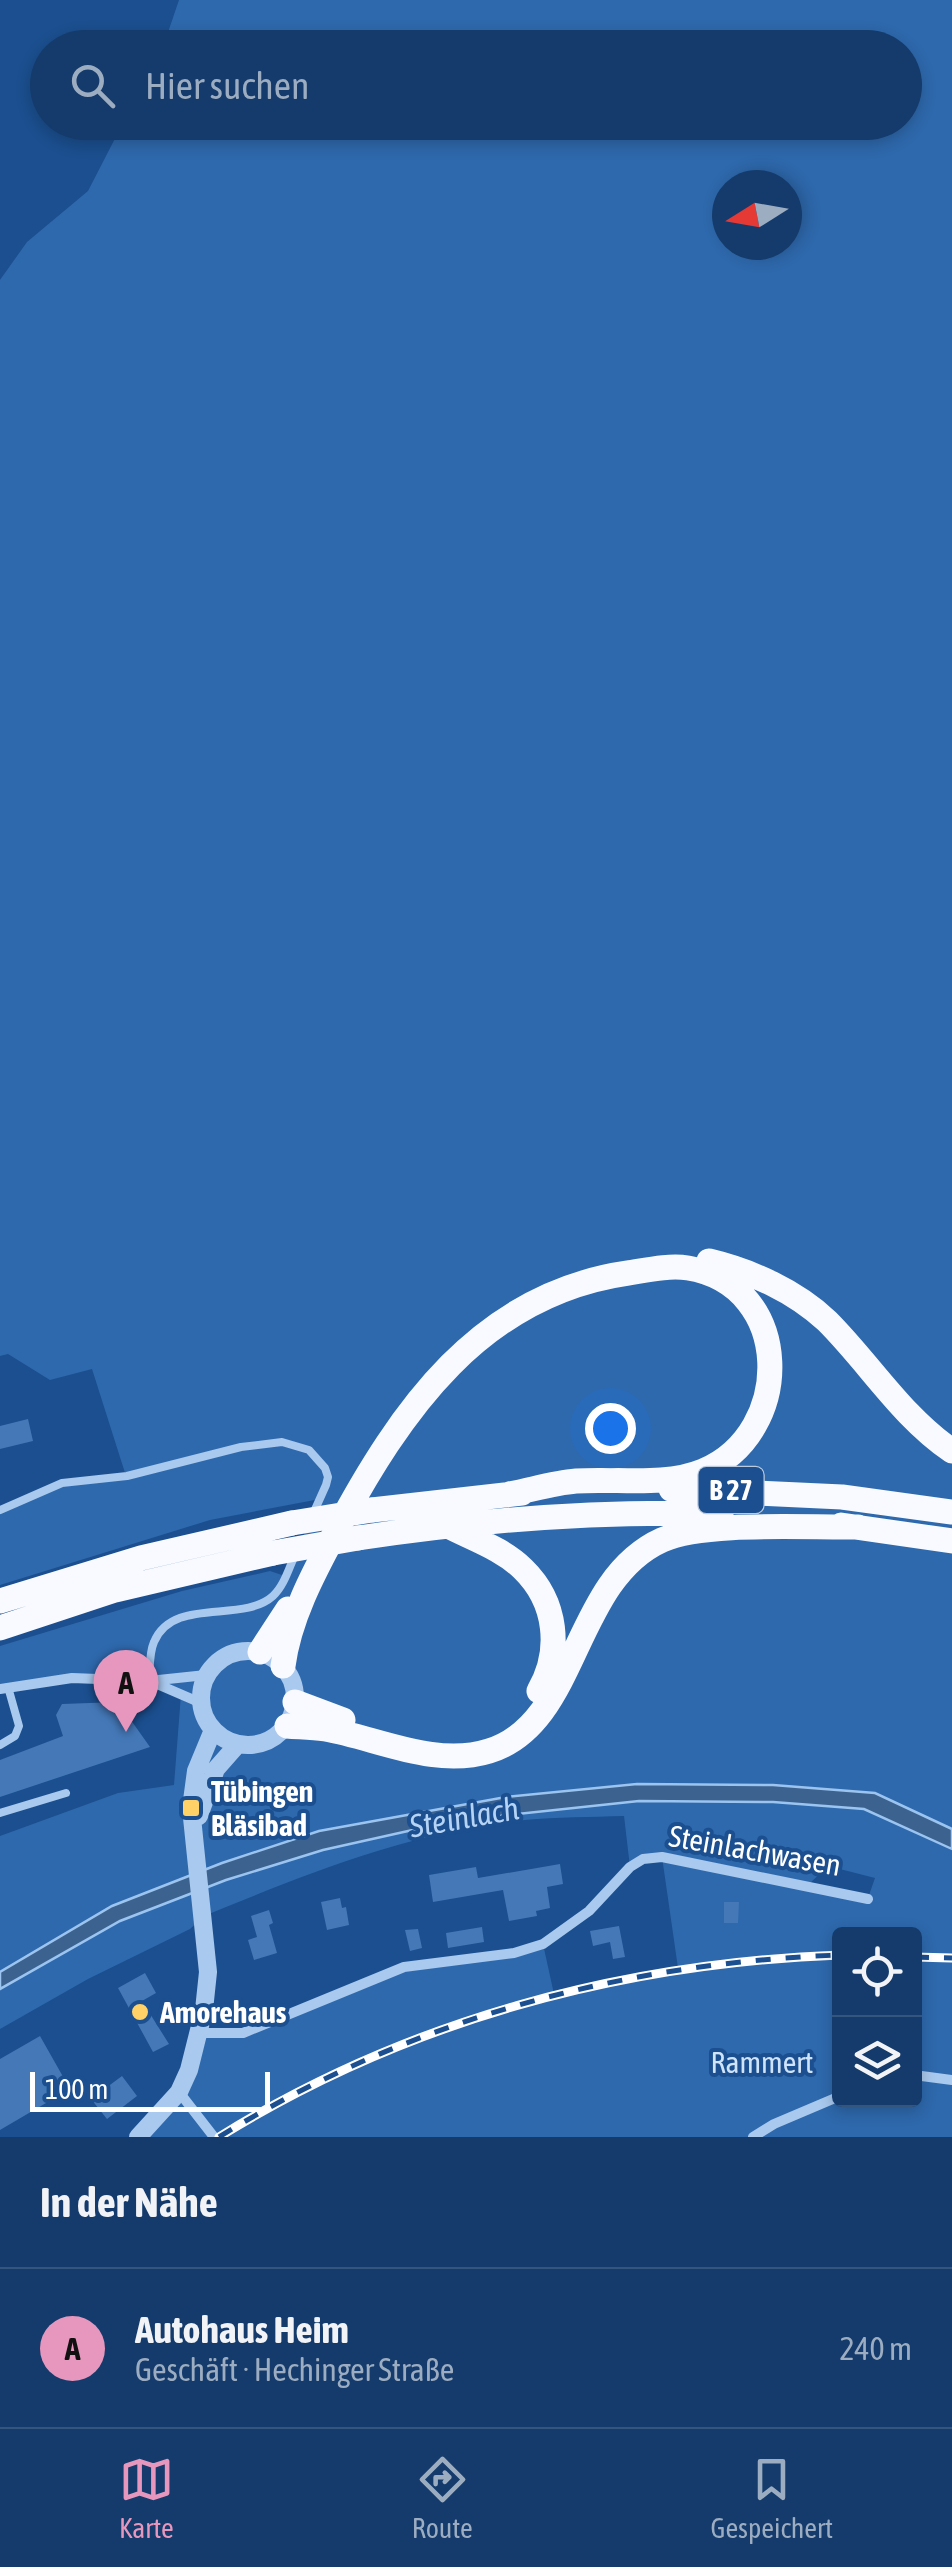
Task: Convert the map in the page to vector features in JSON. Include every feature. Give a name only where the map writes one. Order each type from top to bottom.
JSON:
[{"type":"highway","points":[[260,1652],[283,1618],[358,1468],[402,1400],[459,1344],[520,1302],[574,1277],[622,1262],[686,1256],[729,1266],[785,1291],[826,1320],[925,1432],[952,1451]]},
{"type":"highway","points":[[283,1666],[296,1615],[372,1465],[414,1403],[461,1353],[499,1324],[555,1293],[606,1276],[687,1268],[724,1279],[750,1300],[765,1329],[772,1365],[767,1398],[754,1425],[732,1452],[705,1470],[672,1479],[572,1481],[509,1494]]},
{"type":"highway","name":"B 27","points":[[0,1601],[141,1558],[292,1523],[509,1494],[696,1488],[842,1497],[952,1512]]},
{"type":"highway","name":"B 27","points":[[0,1628],[128,1587],[273,1553],[448,1526],[582,1515],[778,1516],[952,1541]]},
{"type":"highway","points":[[291,1714],[323,1715],[406,1737],[456,1744],[509,1728],[531,1706],[551,1670],[554,1639],[550,1612],[540,1590],[524,1569],[506,1556],[448,1526]]},
{"type":"highway","points":[[291,1714],[323,1729],[429,1754],[489,1752],[516,1737],[541,1711],[568,1670],[595,1605],[636,1554],[664,1539],[694,1530],[858,1527]]},
{"type":"street","points":[[4,1688],[72,1678],[148,1680],[206,1675],[230,1654],[260,1652],[283,1666],[293,1683],[291,1714],[268,1741],[238,1744],[213,1730],[201,1704],[206,1675]]},
{"type":"street","points":[[148,1680],[201,1704]]},
{"type":"street","points":[[138,2137],[179,2092],[199,2033],[208,1972],[191,1808],[192,1790],[213,1730]]},
{"type":"street","points":[[196,1840],[212,1776],[238,1744]]},
{"type":"street","name":"Steinlachwasen","points":[[199,2033],[243,2034],[404,1968],[514,1953],[543,1944],[589,1911],[630,1867],[643,1859],[662,1857],[868,1899]]},
{"type":"street","points":[[922,2076],[952,2080]]},
{"type":"street","points":[[179,2092],[214,2137]]},
{"type":"street","points":[[754,2137],[774,2124],[832,2099]]},
{"type":"lane","points":[[0,1510],[62,1482],[127,1476],[241,1447],[282,1442],[309,1450],[318,1458],[328,1477],[326,1485],[279,1589],[270,1599],[254,1606],[192,1616],[166,1626],[152,1647],[148,1680]]},
{"type":"lane","points":[[0,1745],[15,1736],[19,1726],[4,1688]]},
{"type":"lane","points":[[0,1812],[66,1792]]},
{"type":"green space","name":"Rammert","points":[[179,0],[952,0],[952,2137],[138,2137],[159,2115],[199,2033],[243,2033],[404,1967],[543,1944],[554,1994],[678,1968],[662,1857],[630,1867],[624,1816],[484,1825],[361,1856],[204,1916],[190,1929],[88,1979],[0,2029],[0,1836],[118,1793],[174,1785],[181,1694],[136,1681],[91,1678],[0,1689],[0,1646],[182,1591],[270,1571],[285,1576],[320,1499],[210,1520],[0,1585],[0,1510],[50,1486],[126,1476],[92,1369],[50,1380],[8,1354],[0,1356],[0,280],[27,242],[88,191],[114,140],[922,140],[922,30],[169,30]],"holes":[[[828,1866],[875,1878],[868,1898],[808,1885]]]},
{"type":"water","name":"Steinlach","points":[[637,1784],[773,1785],[875,1793],[952,1829],[952,1849],[864,1809],[773,1802],[639,1801],[507,1815],[426,1827],[323,1850],[226,1880],[120,1921],[0,1989],[0,1972],[112,1906],[319,1831],[506,1797]]},
{"type":"building","points":[[28,1419],[33,1441],[0,1449],[0,1426]]},
{"type":"building","points":[[118,1702],[150,1747],[0,1797],[0,1760],[63,1736],[56,1715],[62,1704]]},
{"type":"building","points":[[560,1864],[563,1884],[547,1887],[550,1908],[536,1911],[537,1916],[509,1921],[503,1890],[433,1902],[429,1875],[476,1867],[478,1878]]},
{"type":"building","points":[[340,1898],[349,1925],[327,1930],[321,1902]]},
{"type":"building","points":[[724,1902],[739,1902],[738,1923],[724,1923]]},
{"type":"building","points":[[269,1910],[277,1953],[254,1960],[248,1940],[257,1937],[251,1916]]},
{"type":"building","points":[[619,1926],[625,1957],[613,1959],[610,1942],[593,1946],[590,1931]]},
{"type":"building","points":[[482,1927],[484,1942],[448,1948],[446,1933]]},
{"type":"building","points":[[418,1929],[422,1948],[410,1951],[405,1930]]},
{"type":"building","name":"Amorehaus","points":[[145,1973],[156,1993],[142,2001],[169,2044],[153,2052],[118,1988]]},
{"type":"building","points":[[40,2036],[70,2089],[0,2130],[0,2059]]},
{"type":"building","points":[[122,2076],[137,2096],[107,2119],[91,2099]]},
{"type":"railway","points":[[219,2137],[290,2096],[364,2061],[517,2006],[676,1970],[832,1955]]},
{"type":"railway","points":[[922,1957],[952,1958]]},
{"type":"place","name":"Autohaus Heim","points":[[126,1732]]},
{"type":"place","name":"Tübingen Bläsibad","points":[[191,1808]]},
{"type":"place","name":"Amorehaus","points":[[140,2012]]}]
